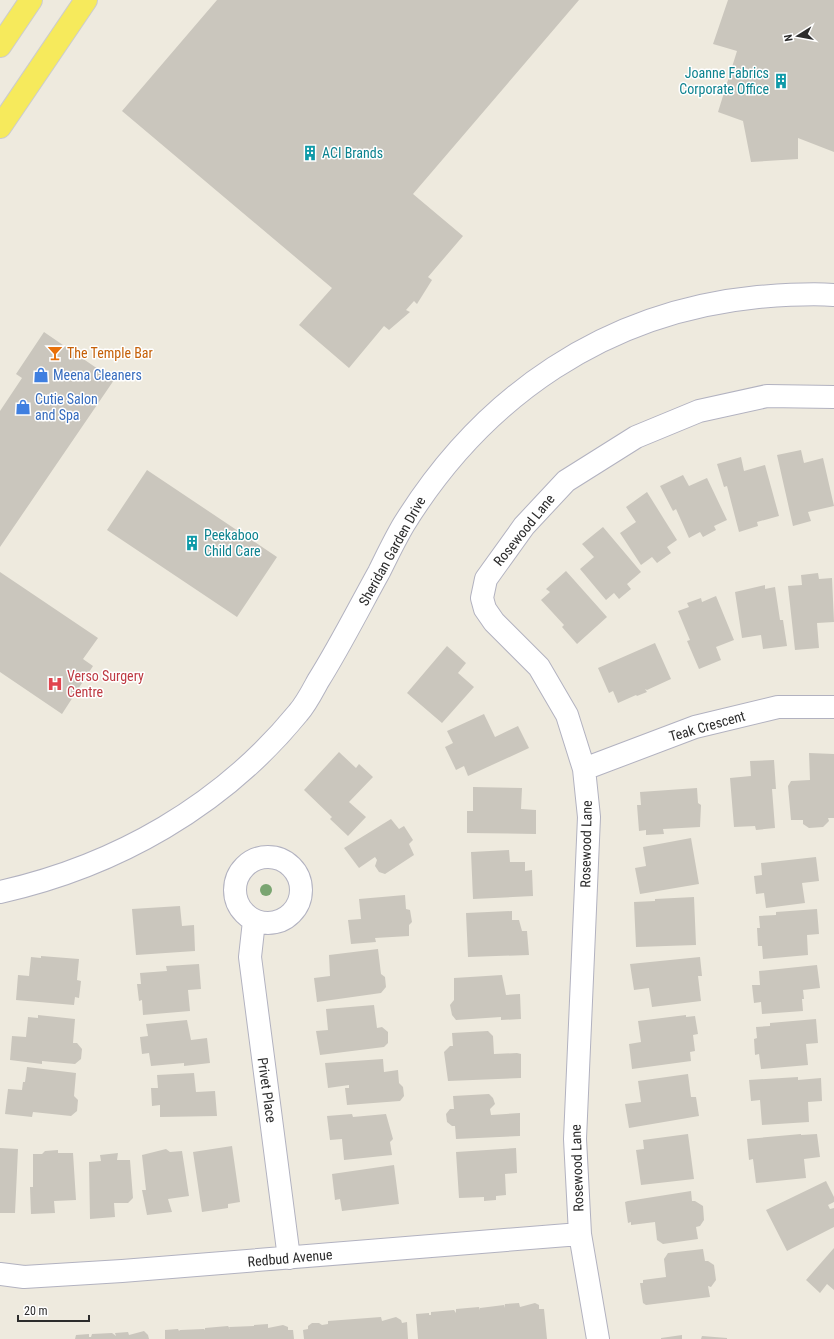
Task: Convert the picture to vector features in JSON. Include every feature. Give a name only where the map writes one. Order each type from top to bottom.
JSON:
[{"type":"main road","points":[[0,46],[31,0]]},
{"type":"main road","points":[[0,127],[86,0]]},
{"type":"street","name":"Sheridan Garden Drive","points":[[0,892],[29,885],[96,863],[164,829],[243,772],[299,712],[327,666],[403,526],[427,488],[479,427],[535,380],[599,342],[634,327],[702,306],[739,299],[781,295],[834,295]]},
{"type":"street","name":"Rosewood Lane","points":[[598,1339],[580,1234],[575,1139],[589,817],[584,769],[567,715],[539,667],[494,622],[485,609],[482,598],[486,579],[503,553],[524,526],[566,481],[636,437],[699,411],[768,396],[834,397]]},
{"type":"street","name":"Teak Crescent","points":[[584,769],[695,727],[778,707],[834,707]]},
{"type":"street","name":"Privet Place","points":[[254,921],[250,957],[289,1258]]},
{"type":"street","name":"Redbud Avenue","points":[[0,1274],[31,1277],[289,1258],[580,1234]]},
{"type":"building","name":"ACI Brands","points":[[217,0],[579,0],[413,194],[463,236],[428,277],[432,280],[417,304],[414,301],[406,310],[410,312],[389,330],[384,326],[349,368],[299,325],[332,288],[122,111]]},
{"type":"building","name":"Joanne Fabrics Corporate Office","points":[[728,0],[834,0],[834,152],[798,138],[798,159],[751,162],[743,121],[718,112],[737,51],[713,44]]},
{"type":"building","points":[[44,332],[114,380],[0,547],[0,411],[22,378],[16,374]]},
{"type":"building","points":[[801,450],[804,463],[823,458],[834,506],[808,512],[811,521],[793,526],[777,455]]},
{"type":"building","points":[[741,457],[744,471],[765,465],[779,516],[757,522],[758,526],[739,532],[727,486],[724,487],[717,464]]},
{"type":"building","name":"Peekaboo Child Care","points":[[147,470],[277,557],[237,617],[107,530]]},
{"type":"building","points":[[683,475],[689,486],[707,478],[727,520],[714,526],[716,530],[703,537],[700,532],[689,538],[676,509],[673,511],[660,486]]},
{"type":"building","points":[[647,492],[677,540],[667,547],[671,553],[657,563],[652,557],[641,565],[620,533],[636,522],[626,507]]},
{"type":"building","points":[[603,527],[641,572],[627,584],[631,589],[619,599],[614,593],[606,600],[580,569],[594,557],[582,544]]},
{"type":"building","points":[[566,571],[607,617],[577,644],[562,627],[564,625],[541,600],[550,592],[546,589]]},
{"type":"building","points":[[0,572],[98,638],[83,659],[93,666],[62,714],[0,672]]},
{"type":"building","points":[[818,573],[819,579],[832,578],[834,622],[817,623],[819,648],[795,650],[788,586],[802,585],[801,575]]},
{"type":"building","points":[[765,585],[765,589],[775,587],[780,620],[783,620],[787,646],[763,649],[761,635],[742,638],[735,592]]},
{"type":"building","points":[[716,596],[734,640],[716,647],[721,660],[699,669],[687,641],[690,640],[678,611],[689,607],[687,603],[701,598],[702,602]]},
{"type":"building","points":[[655,643],[671,679],[647,690],[645,689],[647,692],[618,703],[613,691],[609,693],[598,668]]},
{"type":"building","points":[[447,646],[466,663],[458,673],[474,687],[442,723],[407,693]]},
{"type":"building","points":[[484,714],[495,737],[518,726],[529,748],[468,776],[464,766],[456,770],[445,747],[453,743],[447,731]]},
{"type":"building","points":[[339,752],[356,768],[359,764],[373,777],[349,802],[366,817],[348,836],[330,819],[332,817],[304,790]]},
{"type":"building","points":[[809,753],[834,754],[834,818],[828,818],[829,821],[823,827],[809,828],[803,824],[803,820],[791,820],[788,786],[791,781],[810,780]]},
{"type":"building","points":[[774,760],[776,789],[772,789],[775,828],[756,830],[755,826],[734,827],[730,778],[751,776],[750,761]]},
{"type":"building","points":[[473,787],[522,788],[521,809],[536,810],[536,834],[467,833],[467,811],[473,811]]},
{"type":"building","points":[[697,788],[698,803],[701,805],[700,827],[663,829],[664,834],[646,835],[646,830],[639,831],[637,805],[641,805],[640,792]]},
{"type":"building","points":[[391,819],[399,829],[404,826],[413,840],[409,844],[414,855],[385,874],[379,872],[375,866],[377,860],[375,857],[359,868],[344,848]]},
{"type":"building","points":[[691,838],[699,884],[640,894],[635,868],[646,866],[643,847]]},
{"type":"building","points":[[509,850],[510,862],[525,862],[525,871],[532,870],[533,896],[473,899],[471,852]]},
{"type":"building","points":[[816,857],[819,881],[802,883],[805,903],[766,908],[764,893],[756,894],[754,876],[762,875],[761,863]]},
{"type":"building","points":[[405,895],[406,909],[410,910],[412,922],[409,925],[409,936],[375,938],[376,942],[351,944],[348,920],[361,919],[359,899]]},
{"type":"building","points":[[694,897],[696,945],[636,947],[634,902],[655,901],[655,899]]},
{"type":"building","points":[[180,906],[182,926],[194,925],[195,951],[136,955],[132,909]]},
{"type":"building","points":[[817,909],[819,934],[807,935],[808,955],[763,959],[762,946],[758,946],[757,928],[760,928],[759,916],[776,915],[776,912]]},
{"type":"building","points":[[512,911],[512,920],[519,920],[522,931],[527,931],[529,955],[468,957],[466,913]]},
{"type":"building","points":[[378,949],[381,974],[385,977],[386,987],[381,993],[317,1002],[314,978],[330,976],[329,955]]},
{"type":"building","points":[[41,956],[79,959],[77,980],[81,981],[79,998],[75,997],[74,1005],[16,1000],[18,975],[29,976],[31,957],[41,958]]},
{"type":"building","points":[[700,957],[702,976],[698,976],[701,1001],[652,1007],[649,988],[634,990],[630,964]]},
{"type":"building","points":[[199,964],[201,989],[188,990],[190,1011],[143,1015],[142,1000],[139,1001],[137,984],[141,984],[140,973],[167,971],[166,966]]},
{"type":"building","points":[[817,965],[820,988],[803,990],[803,1011],[762,1014],[761,1002],[754,1003],[752,985],[760,985],[759,971]]},
{"type":"building","points":[[502,975],[506,995],[520,994],[521,1019],[501,1020],[501,1017],[456,1020],[452,1015],[450,1005],[454,1000],[454,978]]},
{"type":"building","points":[[374,1005],[377,1028],[382,1027],[388,1032],[388,1043],[384,1047],[320,1055],[316,1031],[328,1030],[326,1009]]},
{"type":"building","points":[[38,1015],[75,1019],[73,1043],[77,1043],[82,1049],[81,1059],[75,1064],[42,1061],[42,1064],[10,1060],[12,1036],[26,1037],[28,1017],[38,1018]]},
{"type":"building","points":[[686,1015],[686,1017],[695,1016],[698,1034],[693,1035],[695,1051],[690,1052],[691,1061],[632,1069],[629,1044],[641,1042],[638,1021]]},
{"type":"building","points":[[816,1019],[818,1043],[806,1044],[808,1065],[761,1069],[759,1054],[755,1055],[754,1039],[757,1038],[756,1027],[770,1026],[770,1023]]},
{"type":"building","points":[[187,1020],[191,1040],[207,1038],[210,1063],[184,1066],[184,1063],[151,1066],[149,1053],[142,1054],[140,1037],[148,1036],[146,1024]]},
{"type":"building","points":[[488,1031],[493,1036],[494,1054],[521,1054],[521,1078],[448,1081],[444,1052],[450,1046],[453,1046],[452,1033]]},
{"type":"building","points":[[383,1059],[384,1072],[398,1070],[399,1083],[403,1087],[404,1096],[400,1101],[347,1105],[345,1088],[349,1088],[349,1085],[328,1088],[325,1063]]},
{"type":"building","points":[[27,1067],[76,1073],[74,1096],[78,1100],[77,1111],[71,1116],[33,1112],[32,1117],[5,1114],[8,1089],[22,1090],[23,1082],[25,1082]]},
{"type":"building","points":[[194,1073],[196,1092],[215,1091],[217,1116],[160,1117],[160,1105],[152,1106],[151,1088],[158,1088],[157,1075]]},
{"type":"building","points":[[688,1074],[691,1097],[696,1097],[699,1116],[629,1128],[625,1104],[641,1102],[638,1081]]},
{"type":"building","points":[[798,1077],[798,1080],[821,1078],[822,1101],[808,1102],[809,1122],[762,1125],[760,1100],[751,1101],[749,1080]]},
{"type":"building","points":[[489,1094],[493,1098],[495,1104],[490,1109],[491,1115],[520,1113],[520,1136],[456,1139],[455,1126],[452,1126],[447,1122],[446,1114],[450,1109],[454,1109],[453,1096]]},
{"type":"building","points":[[352,1114],[353,1117],[386,1114],[393,1139],[390,1142],[392,1155],[344,1160],[342,1139],[330,1140],[327,1116]]},
{"type":"building","points":[[688,1134],[694,1179],[641,1185],[636,1150],[644,1149],[643,1140]]},
{"type":"building","points":[[817,1134],[820,1157],[804,1159],[806,1178],[756,1183],[753,1159],[749,1160],[747,1139]]},
{"type":"building","points":[[232,1146],[240,1202],[228,1204],[228,1208],[202,1212],[193,1152]]},
{"type":"building","points":[[0,1148],[18,1149],[15,1213],[0,1213]]},
{"type":"building","points":[[516,1148],[517,1173],[505,1174],[506,1195],[496,1196],[496,1200],[484,1201],[484,1197],[459,1198],[456,1152]]},
{"type":"building","points":[[166,1149],[170,1152],[182,1151],[189,1196],[168,1199],[172,1212],[147,1215],[142,1190],[146,1190],[142,1155]]},
{"type":"building","points":[[58,1150],[58,1153],[73,1153],[76,1200],[54,1201],[55,1213],[31,1214],[30,1187],[33,1187],[33,1154],[42,1154],[45,1151]]},
{"type":"building","points":[[118,1153],[117,1160],[130,1160],[133,1198],[128,1203],[114,1203],[115,1217],[90,1219],[89,1162],[101,1161],[100,1155]]},
{"type":"building","points":[[394,1165],[399,1204],[342,1211],[340,1199],[335,1200],[332,1174]]},
{"type":"building","points":[[826,1181],[834,1197],[834,1202],[828,1205],[830,1209],[834,1208],[834,1227],[787,1251],[766,1210]]},
{"type":"building","points":[[691,1191],[692,1201],[695,1201],[703,1206],[704,1220],[700,1226],[696,1227],[698,1239],[663,1244],[657,1240],[655,1222],[631,1225],[631,1222],[628,1223],[625,1202]]},
{"type":"building","points":[[834,1248],[834,1290],[827,1284],[820,1293],[806,1280]]},
{"type":"building","points":[[703,1249],[705,1261],[708,1261],[714,1265],[716,1280],[711,1287],[708,1286],[710,1297],[646,1305],[643,1303],[640,1283],[643,1283],[643,1280],[666,1277],[664,1259],[668,1253]]},
{"type":"building","points":[[519,1303],[520,1307],[535,1303],[539,1305],[539,1309],[544,1309],[547,1339],[418,1339],[416,1314],[429,1313],[429,1315],[431,1315],[431,1312],[454,1310],[456,1313],[456,1309],[479,1307],[480,1310],[480,1308],[504,1305],[504,1308],[505,1304]]},
{"type":"building","points":[[381,1317],[382,1321],[396,1317],[401,1320],[402,1323],[407,1322],[408,1339],[304,1339],[303,1330],[308,1329],[308,1326],[312,1323],[319,1323],[322,1325],[328,1324],[328,1321]]},
{"type":"building","points":[[268,1324],[268,1328],[283,1325],[288,1327],[288,1330],[293,1330],[294,1339],[165,1339],[165,1330],[205,1330],[205,1328],[228,1326],[230,1329],[229,1327]]},
{"type":"building","points":[[144,1331],[148,1335],[149,1339],[75,1339],[76,1335],[89,1334],[89,1337],[91,1337],[92,1334],[112,1333],[116,1336],[115,1333],[128,1332],[129,1335]]},
{"type":"building","points":[[682,1335],[682,1339],[661,1339],[661,1338]]},
{"type":"building","points":[[702,1336],[727,1338],[727,1339],[701,1339]]},
{"type":"place","name":"Joanne Fabrics Corporate Office","points":[[781,81]]},
{"type":"place","name":"ACI Brands","points":[[310,153]]},
{"type":"place","name":"The Temple Bar","points":[[55,353]]},
{"type":"place","name":"Meena Cleaners","points":[[41,375]]},
{"type":"place","name":"Cutie Salon and Spa","points":[[23,407]]},
{"type":"place","name":"Peekaboo Child Care","points":[[192,543]]},
{"type":"place","name":"Verso Surgery Centre","points":[[55,684]]}]
